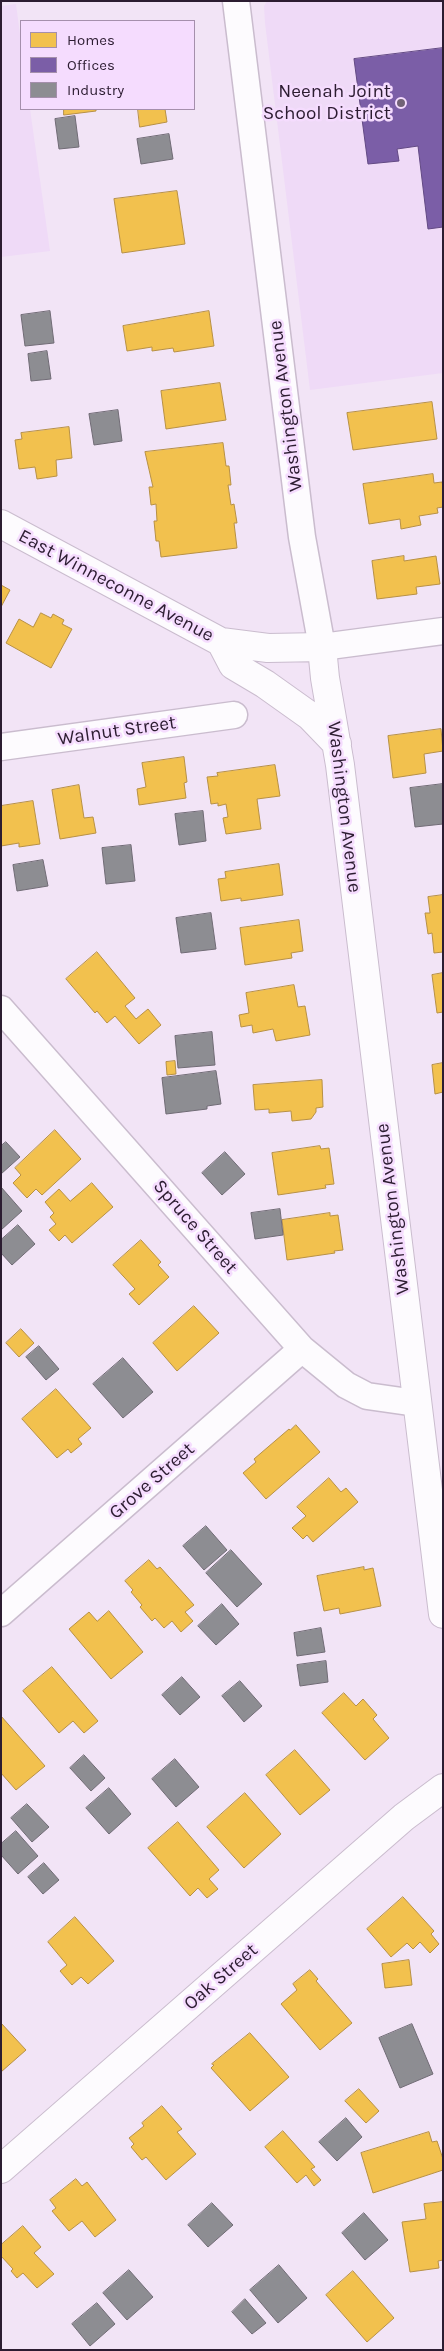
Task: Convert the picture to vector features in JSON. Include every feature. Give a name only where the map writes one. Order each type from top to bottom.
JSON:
[{"type":"main road","name":"East Winneconne Avenue","points":[[1,524],[221,642],[268,648],[322,647]]},
{"type":"main road","points":[[221,642],[233,665],[265,684],[310,716],[337,744]]},
{"type":"main road","name":"Washington Avenue","points":[[322,647],[325,678],[337,744],[443,1614]]},
{"type":"main road","name":"Oak Street","points":[[1,2169],[404,1817],[443,1788]]},
{"type":"street","name":"Washington Avenue","points":[[236,1],[302,537],[322,647]]},
{"type":"street","points":[[322,647],[443,631]]},
{"type":"street","name":"Walnut Street","points":[[1,746],[234,715]]},
{"type":"street","name":"Spruce Street","points":[[1,1009],[302,1349],[346,1385],[368,1396],[416,1403]]},
{"type":"street","name":"Grove Street","points":[[1,1613],[302,1349]]},
{"type":"shaded area","points":[[267,1],[443,1],[443,373],[310,390],[265,23],[264,6]]},
{"type":"shaded area","points":[[16,4],[20,34],[20,110],[30,110],[50,251],[1,257],[1,6]]},
{"type":"building: Homes","points":[[64,110],[96,110],[96,111],[64,115]]},
{"type":"building: Homes","points":[[138,110],[165,110],[167,122],[140,127]]},
{"type":"building: Homes","points":[[177,191],[185,244],[122,253],[114,199]]},
{"type":"building: Homes","points":[[209,311],[214,346],[174,352],[173,348],[152,351],[152,347],[127,351],[123,326]]},
{"type":"building: Homes","points":[[220,383],[226,420],[166,429],[161,391]]},
{"type":"building: Homes","points":[[432,402],[437,439],[353,450],[347,413]]},
{"type":"building: Homes","points":[[69,427],[72,458],[56,460],[57,476],[37,479],[35,467],[19,469],[15,440],[22,439],[21,433]]},
{"type":"building: Homes","points":[[223,443],[226,466],[229,466],[231,485],[228,485],[231,505],[234,504],[237,523],[234,523],[237,548],[161,557],[159,541],[156,541],[154,521],[157,521],[156,504],[151,505],[149,487],[153,487],[145,452]]},
{"type":"building: Homes","points":[[433,474],[434,483],[442,482],[443,486],[443,507],[437,508],[438,513],[419,516],[421,525],[401,529],[400,519],[369,524],[363,484]]},
{"type":"building: Homes","points":[[404,556],[404,561],[436,556],[440,584],[416,587],[417,594],[377,599],[372,561]]},
{"type":"building: Homes","points":[[1,585],[10,590],[1,607]]},
{"type":"building: Homes","points":[[41,613],[51,618],[53,614],[64,620],[62,624],[72,629],[51,668],[6,643],[19,619],[33,627]]},
{"type":"building: Homes","points":[[441,729],[443,751],[424,754],[426,773],[393,778],[388,736]]},
{"type":"building: Homes","points":[[184,757],[187,782],[184,783],[186,798],[139,805],[137,789],[146,787],[142,763]]},
{"type":"building: Homes","points":[[275,765],[280,796],[257,799],[261,829],[226,834],[223,818],[228,817],[226,804],[218,806],[218,803],[211,804],[207,777],[218,776],[217,773]]},
{"type":"building: Homes","points":[[79,785],[84,818],[93,817],[96,833],[60,839],[52,790]]},
{"type":"building: Homes","points":[[33,801],[40,844],[19,847],[19,843],[1,846],[1,806]]},
{"type":"building: Homes","points":[[279,864],[283,895],[241,901],[241,898],[221,901],[218,879],[226,878],[225,872]]},
{"type":"building: Homes","points":[[443,895],[443,952],[434,953],[432,933],[428,934],[425,913],[430,913],[428,897]]},
{"type":"building: Homes","points":[[299,920],[303,951],[291,953],[292,958],[245,965],[240,928]]},
{"type":"building: Homes","points":[[97,952],[135,998],[125,1006],[136,1019],[148,1009],[161,1025],[139,1044],[115,1016],[107,1023],[97,1011],[95,1013],[66,979]]},
{"type":"building: Homes","points":[[443,973],[443,1012],[437,1013],[432,975]]},
{"type":"building: Homes","points":[[294,985],[298,1007],[305,1006],[310,1035],[276,1041],[273,1029],[253,1033],[252,1025],[241,1027],[239,1015],[249,1013],[246,993]]},
{"type":"building: Homes","points":[[175,1061],[176,1074],[167,1075],[166,1062]]},
{"type":"building: Homes","points":[[443,1063],[443,1092],[435,1094],[432,1065]]},
{"type":"building: Homes","points":[[322,1080],[323,1107],[316,1108],[316,1112],[311,1119],[292,1121],[291,1111],[269,1113],[269,1109],[255,1110],[253,1085]]},
{"type":"building: Homes","points":[[55,1130],[81,1159],[42,1195],[36,1189],[27,1198],[13,1183],[21,1175],[15,1168]]},
{"type":"building: Homes","points":[[320,1146],[321,1149],[329,1148],[334,1184],[325,1185],[326,1188],[278,1195],[272,1153]]},
{"type":"building: Homes","points":[[92,1183],[113,1207],[72,1243],[65,1235],[59,1241],[49,1230],[56,1224],[50,1217],[54,1213],[45,1202],[59,1189],[70,1201]]},
{"type":"building: Homes","points":[[330,1213],[330,1216],[338,1215],[343,1250],[334,1251],[335,1253],[287,1260],[282,1220]]},
{"type":"building: Homes","points":[[141,1240],[161,1262],[158,1265],[169,1277],[139,1305],[129,1294],[135,1289],[113,1265]]},
{"type":"building: Homes","points":[[194,1306],[219,1333],[177,1371],[153,1343]]},
{"type":"building: Homes","points":[[21,1329],[34,1343],[19,1357],[6,1343]]},
{"type":"building: Homes","points":[[56,1389],[91,1428],[78,1439],[82,1444],[71,1453],[68,1449],[57,1458],[22,1419]]},
{"type":"building: Homes","points":[[296,1425],[320,1452],[266,1499],[243,1473],[256,1462],[254,1459]]},
{"type":"building: Homes","points":[[329,1478],[341,1492],[346,1488],[358,1502],[313,1542],[307,1535],[303,1539],[292,1528],[306,1516],[297,1507]]},
{"type":"building: Homes","points":[[149,1560],[157,1569],[160,1567],[194,1605],[185,1612],[193,1621],[181,1632],[172,1621],[164,1628],[155,1618],[152,1621],[140,1607],[142,1605],[125,1581]]},
{"type":"building: Homes","points":[[364,1567],[364,1570],[373,1568],[381,1606],[340,1614],[339,1608],[324,1611],[317,1576]]},
{"type":"building: Homes","points":[[109,1611],[143,1652],[111,1679],[69,1629],[89,1612],[97,1621]]},
{"type":"building: Homes","points":[[52,1667],[98,1721],[84,1733],[73,1721],[59,1733],[23,1691]]},
{"type":"building: Homes","points":[[344,1693],[356,1706],[363,1699],[377,1715],[373,1719],[389,1738],[365,1760],[322,1713]]},
{"type":"building: Homes","points":[[1,1716],[45,1766],[16,1790],[1,1773]]},
{"type":"building: Homes","points":[[295,1750],[330,1790],[300,1815],[266,1775]]},
{"type":"building: Homes","points":[[245,1793],[281,1834],[244,1868],[207,1827]]},
{"type":"building: Homes","points":[[178,1822],[219,1870],[209,1879],[218,1889],[207,1898],[198,1888],[190,1896],[148,1848]]},
{"type":"building: Homes","points":[[403,1897],[434,1931],[431,1934],[439,1944],[430,1953],[420,1942],[413,1949],[407,1943],[391,1957],[367,1929]]},
{"type":"building: Homes","points":[[75,1917],[114,1961],[88,1984],[81,1977],[72,1985],[60,1971],[67,1965],[48,1942]]},
{"type":"building: Homes","points":[[409,1960],[412,1985],[385,1988],[382,1964]]},
{"type":"building: Homes","points":[[310,1970],[318,1979],[316,1981],[352,2023],[320,2050],[281,2004],[297,1990],[293,1984]]},
{"type":"building: Homes","points":[[1,2023],[26,2050],[1,2072]]},
{"type":"building: Homes","points":[[250,2033],[289,2077],[250,2111],[211,2068],[214,2065],[212,2064]]},
{"type":"building: Homes","points":[[359,2089],[379,2111],[366,2123],[345,2101]]},
{"type":"building: Homes","points":[[162,2106],[182,2129],[177,2132],[196,2154],[166,2180],[146,2157],[142,2160],[131,2147],[134,2144],[129,2138],[144,2126],[142,2123]]},
{"type":"building: Homes","points":[[283,2131],[315,2167],[311,2169],[321,2180],[314,2186],[306,2175],[297,2183],[265,2147]]},
{"type":"building: Homes","points":[[429,2132],[432,2142],[437,2141],[443,2159],[443,2170],[373,2193],[361,2153]]},
{"type":"building: Homes","points":[[76,2179],[82,2186],[87,2182],[116,2220],[95,2237],[82,2221],[69,2231],[52,2211],[56,2208],[50,2200]]},
{"type":"building: Homes","points":[[443,2202],[443,2260],[438,2261],[439,2268],[410,2272],[402,2222],[426,2219],[424,2204]]},
{"type":"building: Homes","points":[[23,2226],[41,2247],[34,2253],[54,2274],[37,2288],[23,2273],[17,2278],[11,2271],[13,2269],[1,2256],[1,2245]]},
{"type":"building: Homes","points":[[353,2271],[394,2318],[367,2342],[326,2295]]},
{"type":"building: Offices","name":"Neenah Joint School District","points":[[443,48],[443,227],[428,229],[418,146],[397,149],[399,161],[368,164],[354,59]]},
{"type":"building: Industry","points":[[75,116],[79,147],[59,149],[55,119]]},
{"type":"building: Industry","points":[[169,134],[173,159],[141,164],[137,139]]},
{"type":"building: Industry","points":[[50,311],[54,343],[25,346],[21,315]]},
{"type":"building: Industry","points":[[47,351],[51,379],[31,381],[28,354]]},
{"type":"building: Industry","points":[[118,410],[122,441],[94,445],[89,414]]},
{"type":"building: Industry","points":[[443,784],[443,824],[415,827],[410,788]]},
{"type":"building: Industry","points":[[203,811],[206,841],[179,845],[175,814]]},
{"type":"building: Industry","points":[[131,845],[135,881],[106,884],[102,848]]},
{"type":"building: Industry","points":[[43,860],[48,886],[17,891],[13,865]]},
{"type":"building: Industry","points":[[211,913],[216,949],[181,953],[176,918]]},
{"type":"building: Industry","points":[[212,1032],[215,1065],[178,1068],[175,1036]]},
{"type":"building: Industry","points":[[216,1071],[221,1104],[207,1106],[207,1109],[166,1114],[162,1078]]},
{"type":"building: Industry","points":[[6,1142],[20,1157],[1,1174],[1,1146]]},
{"type":"building: Industry","points":[[225,1152],[245,1174],[222,1195],[202,1173]]},
{"type":"building: Industry","points":[[1,1187],[22,1211],[1,1230]]},
{"type":"building: Industry","points":[[280,1209],[283,1235],[255,1239],[251,1213]]},
{"type":"building: Industry","points":[[18,1225],[35,1244],[12,1265],[1,1253],[1,1240]]},
{"type":"building: Industry","points":[[39,1346],[59,1369],[46,1380],[26,1357]]},
{"type":"building: Industry","points":[[123,1358],[153,1392],[123,1418],[93,1384]]},
{"type":"building: Industry","points":[[206,1526],[227,1550],[204,1570],[183,1546]]},
{"type":"building: Industry","points":[[231,1550],[262,1584],[237,1607],[206,1573]]},
{"type":"building: Industry","points":[[222,1604],[239,1624],[216,1645],[198,1626]]},
{"type":"building: Industry","points":[[321,1628],[325,1652],[297,1656],[294,1633]]},
{"type":"building: Industry","points":[[326,1661],[328,1682],[300,1686],[297,1665]]},
{"type":"building: Industry","points":[[182,1677],[200,1697],[180,1715],[162,1695]]},
{"type":"building: Industry","points":[[240,1681],[262,1706],[244,1722],[222,1696]]},
{"type":"building: Industry","points":[[84,1755],[105,1778],[91,1791],[70,1768]]},
{"type":"building: Industry","points":[[175,1759],[199,1787],[176,1807],[152,1779]]},
{"type":"building: Industry","points":[[109,1788],[131,1814],[109,1834],[86,1808]]},
{"type":"building: Industry","points":[[27,1804],[49,1827],[32,1842],[11,1818]]},
{"type":"building: Industry","points":[[16,1831],[38,1856],[18,1874],[1,1855],[1,1844]]},
{"type":"building: Industry","points":[[44,1863],[59,1880],[43,1894],[28,1877]]},
{"type":"building: Industry","points":[[412,2024],[433,2074],[400,2088],[379,2038]]},
{"type":"building: Industry","points":[[346,2118],[362,2137],[337,2161],[319,2142]]},
{"type":"building: Industry","points":[[212,2203],[233,2225],[208,2247],[188,2225]]},
{"type":"building: Industry","points":[[364,2213],[388,2240],[365,2260],[342,2233]]},
{"type":"building: Industry","points":[[279,2265],[307,2298],[278,2323],[250,2290]]},
{"type":"building: Industry","points":[[129,2270],[153,2297],[127,2320],[103,2293]]},
{"type":"building: Industry","points":[[245,2299],[266,2323],[252,2334],[232,2312]]},
{"type":"building: Industry","points":[[97,2303],[115,2324],[90,2346],[72,2324]]},
{"type":"place","name":"Neenah Joint School District","points":[[401,103]]}]
